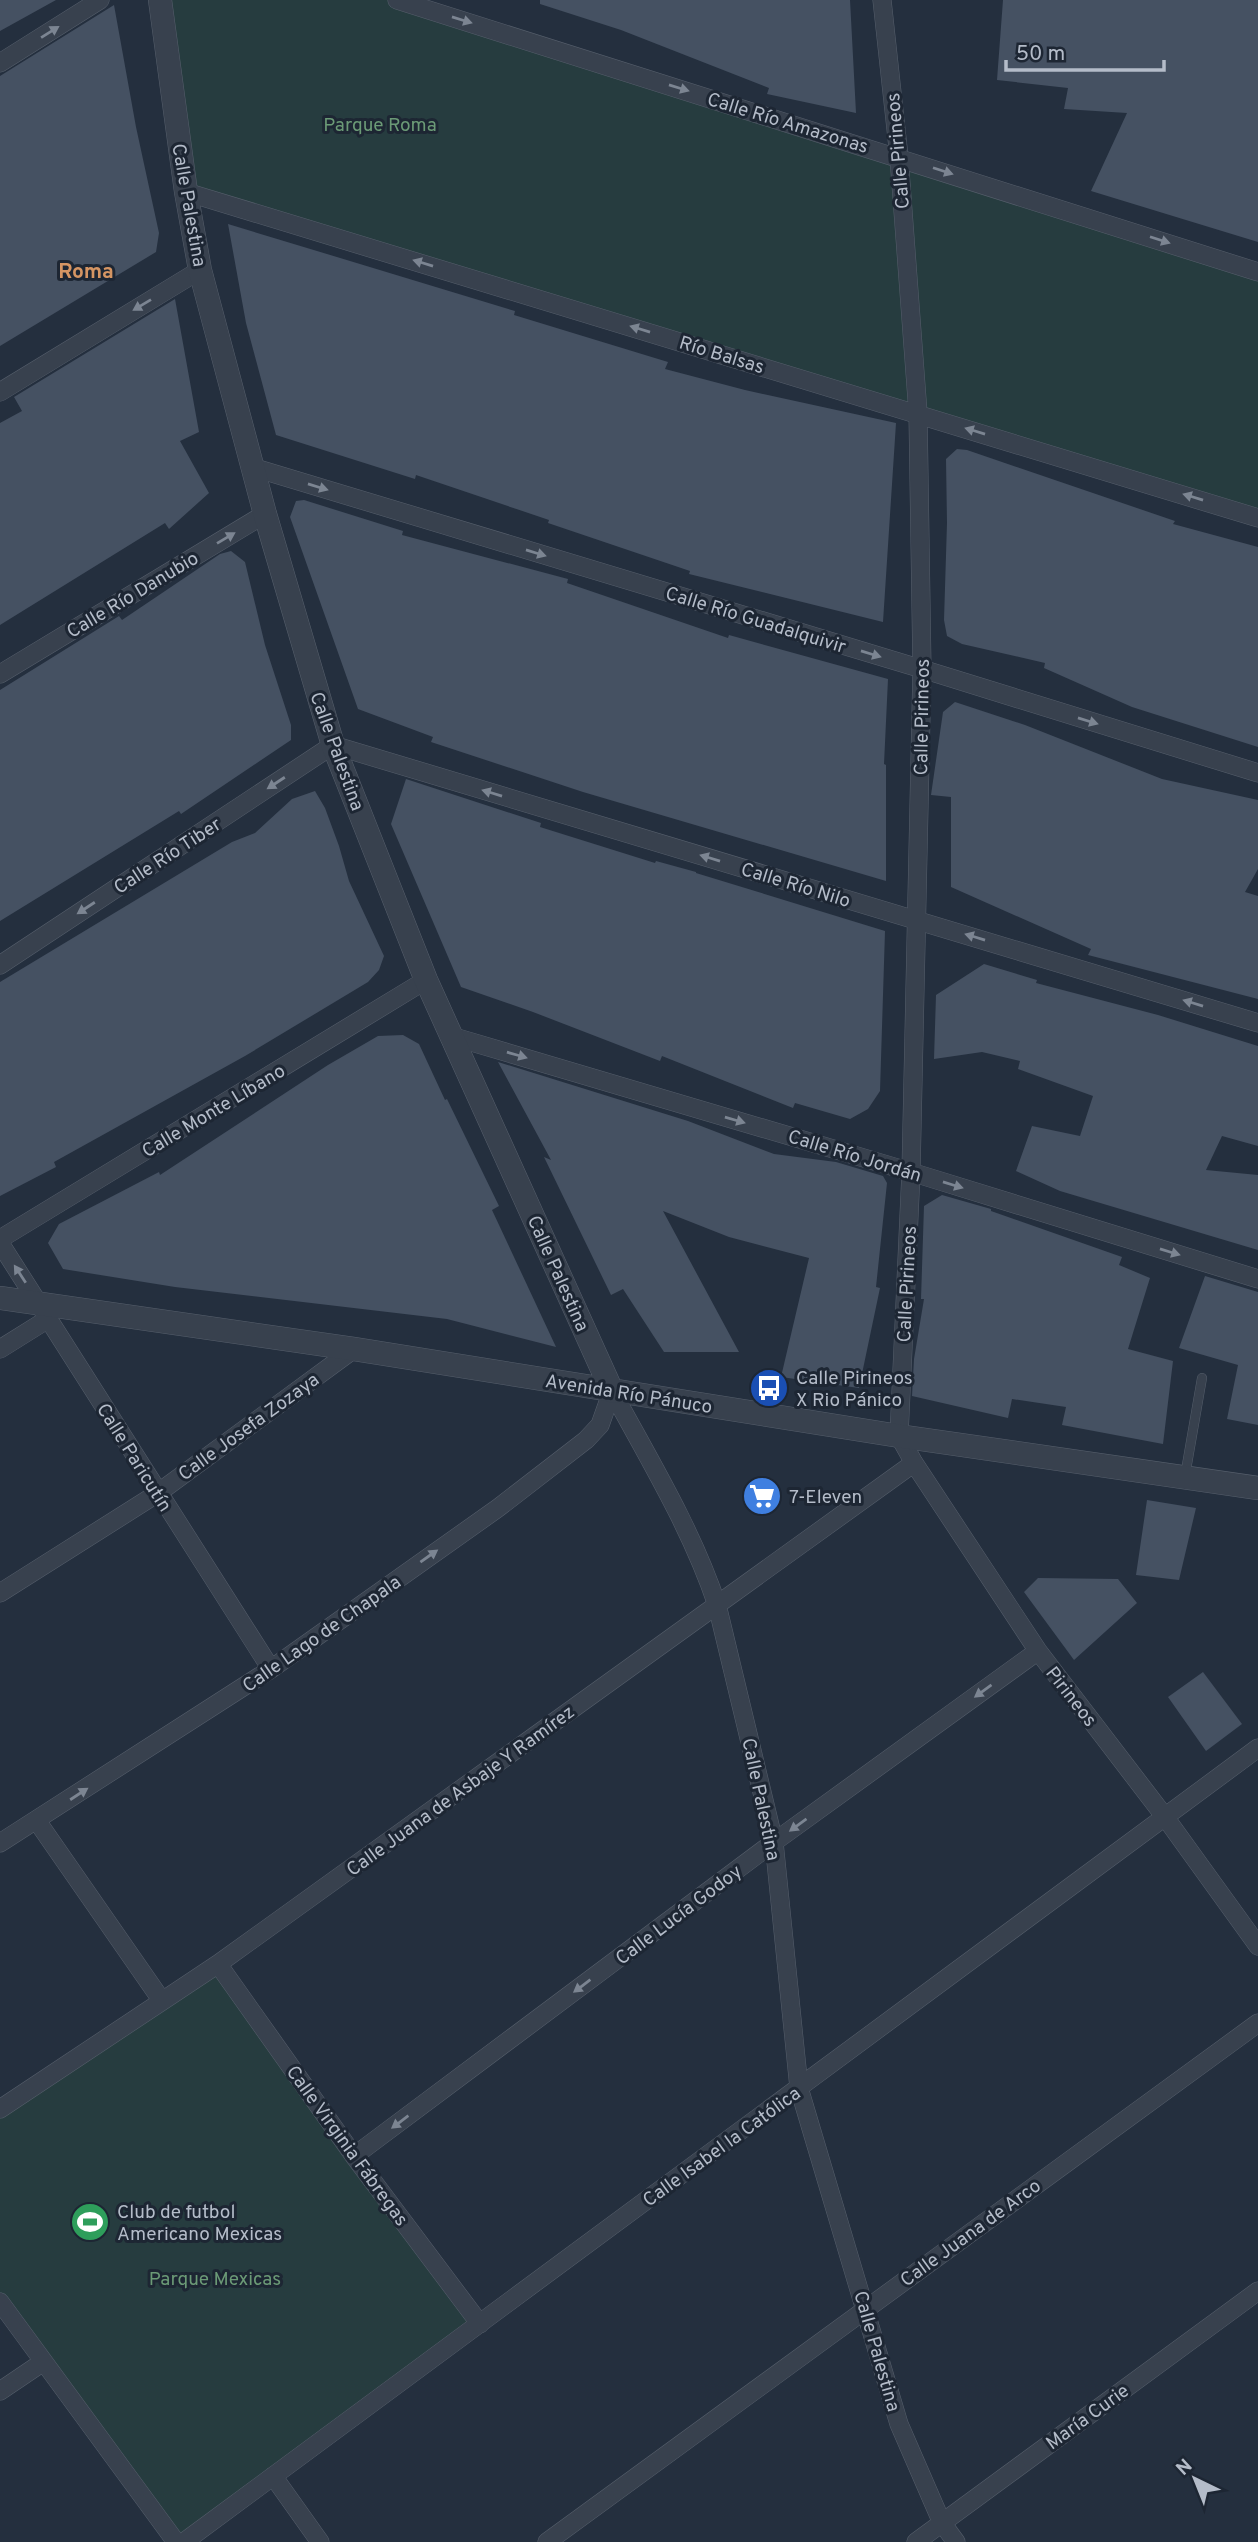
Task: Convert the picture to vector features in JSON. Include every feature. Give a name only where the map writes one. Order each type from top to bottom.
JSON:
[{"type":"street","points":[[0,63],[100,0]]},
{"type":"street","name":"Calle Palestina","points":[[160,0],[186,192],[200,270],[265,514],[333,745],[426,981],[612,1391],[688,1536],[717,1605],[774,1842],[799,2088],[899,2424],[942,2523],[956,2542]]},
{"type":"street","name":"Calle Río Amazonas","points":[[397,0],[1258,272]]},
{"type":"street","name":"Calle Pirineos","points":[[882,0],[899,157],[918,413],[922,669],[911,1172],[899,1436]]},
{"type":"street","name":"Río Balsas","points":[[186,192],[1258,518]]},
{"type":"street","points":[[0,392],[200,270]]},
{"type":"street","name":"Calle Río Guadalquivir","points":[[252,467],[1258,773]]},
{"type":"street","name":"Calle Río Danubio","points":[[0,674],[265,514]]},
{"type":"street","name":"Calle Río Nilo","points":[[333,745],[1258,1023]]},
{"type":"street","name":"Calle Río Tiber","points":[[0,965],[333,745]]},
{"type":"street","name":"Calle Monte Líbano","points":[[0,1241],[426,981]]},
{"type":"street","name":"Calle Río Jordán","points":[[451,1036],[911,1172],[1258,1279]]},
{"type":"street","name":"Calle Paricutín","points":[[0,1241],[271,1670]]},
{"type":"street","name":"Avenida Río Pánuco","points":[[0,1298],[44,1312],[354,1349],[899,1436],[1258,1488]]},
{"type":"street","points":[[0,1349],[44,1312]]},
{"type":"street","name":"Calle Josefa Zozaya","points":[[0,1593],[158,1493],[354,1349]]},
{"type":"street","name":"Calle Lago de Chapala","points":[[0,1843],[271,1670],[572,1452],[600,1425],[612,1391]]},
{"type":"street","name":"Pirineos","points":[[899,1436],[1038,1651],[1165,1817],[1258,1946]]},
{"type":"street","name":"Calle Juana de Asbaje Y Ramírez","points":[[0,2109],[218,1964],[914,1463]]},
{"type":"street","name":"Calle Lucía Godoy","points":[[354,2156],[774,1842],[1038,1651]]},
{"type":"street","name":"Calle Isabel la Católica","points":[[184,2542],[1258,1748]]},
{"type":"street","points":[[37,1821],[162,2001]]},
{"type":"street","name":"Calle Virginia Fábregas","points":[[218,1964],[354,2156],[480,2324]]},
{"type":"street","name":"Calle Juana de Arco","points":[[547,2542],[1258,2023]]},
{"type":"street","name":"María Curie","points":[[916,2542],[1258,2291]]},
{"type":"street","points":[[0,2301],[176,2542]]},
{"type":"street","points":[[0,2392],[43,2362]]},
{"type":"street","points":[[273,2476],[320,2542]]},
{"type":"lane","points":[[1185,1477],[1202,1378]]},
{"type":"green space","name":"Parque Roma","points":[[160,0],[391,0],[1258,274],[1258,520],[186,192]]},
{"type":"green space","name":"Parque Mexicas","points":[[218,1964],[480,2324],[184,2542],[0,2299],[0,2109]]},
{"type":"building","points":[[0,0],[56,0],[0,31]]},
{"type":"building","points":[[540,0],[850,0],[856,113],[767,94],[769,88],[621,30],[540,4]]},
{"type":"building","points":[[1003,0],[1258,0],[1258,242],[1091,191],[1127,113],[1064,109],[1068,88],[997,80]]},
{"type":"building","points":[[114,5],[159,233],[156,252],[0,346],[0,76]]},
{"type":"building","points":[[228,224],[515,311],[514,315],[668,362],[665,369],[745,390],[896,423],[883,622],[689,574],[690,571],[416,475],[415,479],[276,435],[246,323]]},
{"type":"building","points":[[175,299],[199,432],[180,441],[209,493],[169,529],[165,523],[0,625],[0,423],[22,411],[14,397]]},
{"type":"building","points":[[957,449],[967,450],[1175,521],[1173,524],[1258,547],[1258,747],[1132,707],[1044,668],[1045,663],[962,644],[947,636],[944,620],[946,459]]},
{"type":"building","points":[[304,500],[403,531],[402,535],[568,579],[567,583],[728,638],[729,635],[888,679],[884,764],[886,881],[583,792],[431,742],[433,737],[358,709],[290,517],[296,501]]},
{"type":"building","points":[[231,551],[245,562],[265,645],[291,725],[291,740],[181,814],[179,811],[0,921],[0,690],[119,616],[122,620],[220,554]]},
{"type":"building","points":[[955,702],[1025,725],[1162,779],[1258,800],[1258,869],[1245,892],[1258,896],[1258,999],[1088,955],[1091,949],[951,887],[951,797],[931,795],[943,712]]},
{"type":"building","points":[[406,779],[541,823],[540,827],[885,931],[880,1091],[868,1109],[850,1119],[795,1103],[793,1108],[662,1056],[660,1061],[461,987],[391,824]]},
{"type":"building","points":[[315,791],[325,808],[349,881],[384,956],[379,970],[368,982],[245,1056],[54,1162],[56,1167],[0,1196],[0,982],[232,842],[255,833],[292,799]]},
{"type":"building","points":[[984,964],[1037,980],[1036,983],[1158,1015],[1258,1046],[1258,1146],[1222,1136],[1206,1170],[1258,1175],[1258,1250],[1060,1191],[1016,1171],[1032,1126],[1080,1136],[1093,1096],[1018,1069],[1020,1061],[982,1052],[934,1059],[936,995]]},
{"type":"building","points":[[403,1035],[419,1044],[445,1100],[447,1099],[499,1206],[492,1210],[556,1347],[447,1319],[175,1287],[63,1269],[48,1243],[59,1224],[159,1172],[160,1175],[328,1065],[378,1036]]},
{"type":"building","points":[[498,1062],[688,1121],[774,1154],[836,1162],[883,1176],[887,1183],[876,1287],[880,1288],[859,1388],[781,1377],[809,1258],[729,1237],[663,1211],[739,1352],[664,1352],[623,1289],[611,1295],[544,1157],[551,1160]]},
{"type":"building","points":[[942,1195],[991,1209],[1122,1257],[1119,1265],[1150,1278],[1128,1349],[1173,1361],[1163,1444],[1062,1425],[1066,1407],[1012,1399],[1008,1418],[912,1396],[914,1359],[924,1299],[921,1299],[924,1206]]},
{"type":"building","points":[[1205,1276],[1258,1292],[1258,1425],[1227,1419],[1238,1365],[1179,1348]]},
{"type":"building","points":[[1147,1500],[1196,1508],[1179,1580],[1136,1575]]},
{"type":"building","points":[[1038,1578],[1118,1579],[1137,1603],[1074,1660],[1024,1592]]},
{"type":"building","points":[[1203,1672],[1242,1724],[1206,1751],[1168,1697]]},
{"type":"place","name":"Calle Pirineos X Rio Pánico","points":[[769,1388]]},
{"type":"place","name":"7-Eleven","points":[[762,1496]]},
{"type":"place","name":"Club de futbol Americano Mexicas","points":[[90,2222]]},
{"type":"district","name":"Roma","points":[[86,271]]}]
